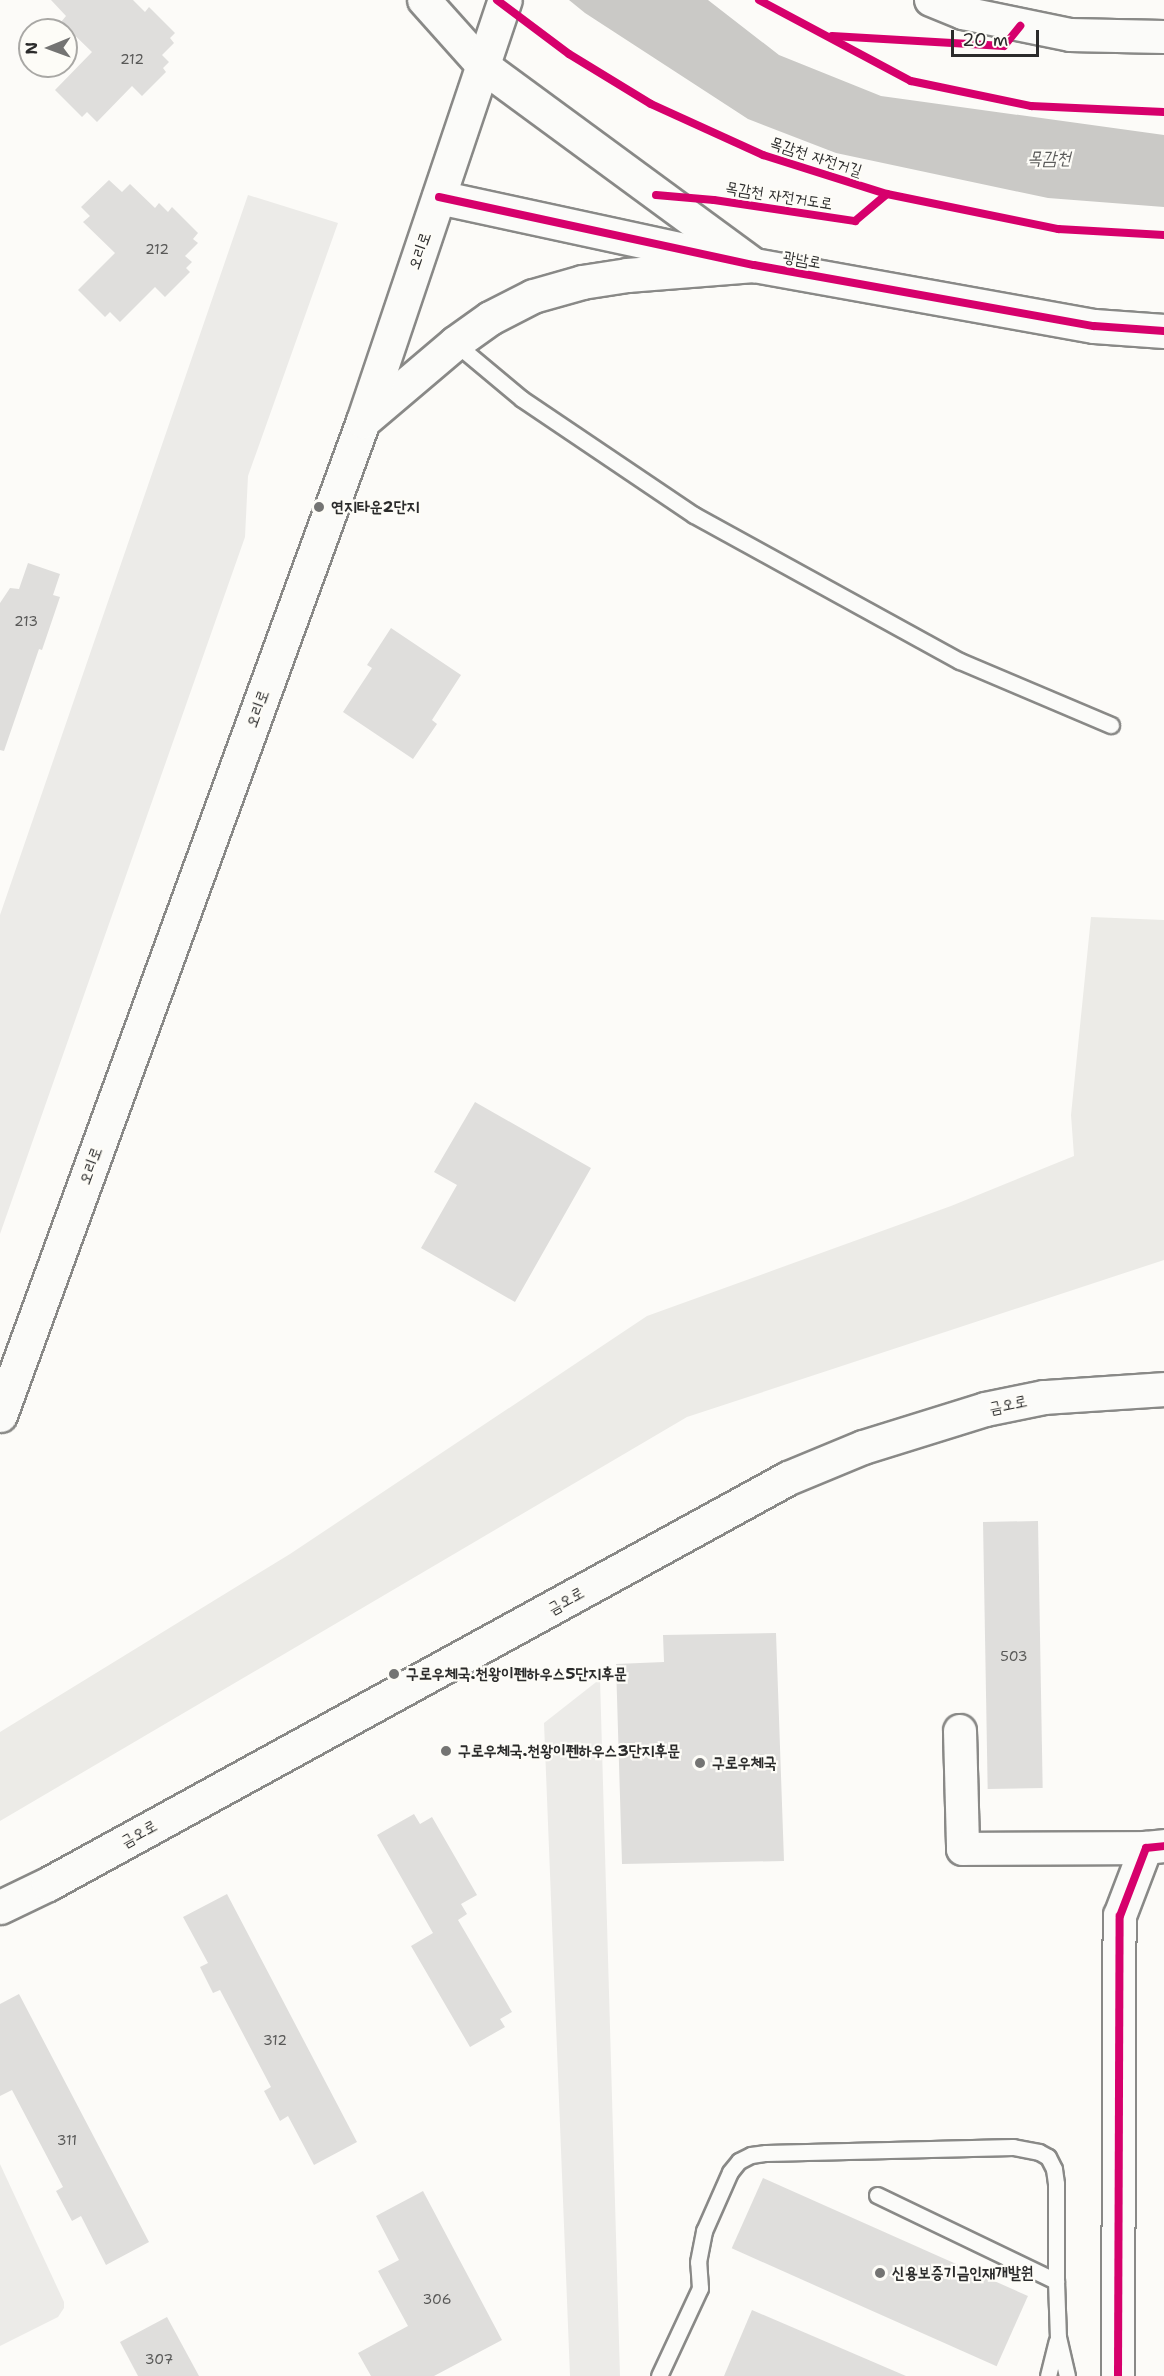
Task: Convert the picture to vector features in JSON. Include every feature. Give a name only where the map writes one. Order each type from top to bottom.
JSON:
[{"type":"main road","name":"오리로","points":[[0,1415],[363,421],[505,0]]},
{"type":"main road","points":[[483,66],[754,265]]},
{"type":"main road","name":"광남로","points":[[439,197],[754,265],[1094,326],[1164,331]]},
{"type":"main road","points":[[363,421],[455,343],[490,318],[533,296],[582,282],[627,274],[754,265]]},
{"type":"main road","name":"금오로","points":[[0,1907],[48,1884],[788,1478],[873,1444],[985,1409],[1044,1397],[1164,1389]]},
{"type":"main road","points":[[0,1889],[48,1884]]},
{"type":"street","points":[[424,0],[483,66]]},
{"type":"street","points":[[931,0],[963,13],[1070,35],[1164,37]]},
{"type":"street","points":[[960,1731],[963,1849],[1155,1847],[1120,1916],[1118,2376]]},
{"type":"lane","points":[[455,343],[522,399],[694,515],[960,661],[1111,726]]},
{"type":"lane","points":[[659,2376],[700,2288],[698,2262],[704,2230],[730,2172],[739,2161],[751,2155],[766,2152],[1013,2147],[1039,2152],[1048,2157],[1054,2169],[1058,2337],[1067,2376]]},
{"type":"lane","points":[[877,2195],[1056,2281]]},
{"type":"lane","points":[[1048,2376],[1058,2337]]},
{"type":"shaded area","points":[[248,195],[338,223],[248,476],[245,537],[0,1234],[0,915]]},
{"type":"shaded area","points":[[1091,917],[1164,920],[1164,1260],[687,1417],[0,1821],[0,1732],[290,1554],[647,1316],[951,1206],[1074,1156],[1071,1115]]},
{"type":"shaded area","points":[[600,1679],[620,2376],[570,2376],[544,1723]]},
{"type":"shaded area","points":[[0,2164],[64,2302],[64,2308],[58,2317],[0,2346]]},
{"type":"water","name":"목감천","points":[[569,0],[708,0],[779,55],[881,96],[1164,135],[1164,207],[1048,198],[836,153],[748,119],[585,13]]},
{"type":"building","points":[[51,0],[133,0],[145,12],[149,7],[175,33],[170,38],[174,43],[162,55],[169,62],[163,68],[166,72],[142,96],[132,86],[97,122],[87,112],[82,117],[55,90],[67,78],[78,78],[78,66],[92,52],[78,38],[78,18],[64,18],[66,16]]},
{"type":"building","points":[[109,180],[122,192],[130,184],[155,208],[159,203],[168,212],[172,207],[198,233],[193,239],[198,243],[185,256],[192,262],[186,268],[190,272],[165,297],[155,287],[120,322],[110,312],[105,317],[78,290],[115,253],[83,222],[90,216],[81,207]]},
{"type":"building","points":[[28,563],[60,574],[53,595],[60,597],[42,650],[39,649],[4,751],[0,750],[0,603],[10,588],[19,589]]},
{"type":"building","points":[[391,628],[461,675],[432,720],[437,724],[413,759],[343,712],[372,668],[367,665]]},
{"type":"building","points":[[475,1102],[591,1168],[515,1302],[421,1248],[457,1185],[434,1172]]},
{"type":"building","points":[[1038,1521],[1043,1788],[988,1789],[983,1522]]},
{"type":"building","name":"구로우체국","points":[[776,1633],[784,1861],[622,1864],[616,1664],[664,1662],[663,1635]]},
{"type":"building","points":[[414,1814],[420,1824],[432,1817],[477,1895],[461,1904],[467,1914],[458,1920],[512,2012],[500,2019],[505,2027],[470,2047],[411,1946],[433,1933],[377,1835]]},
{"type":"building","points":[[227,1894],[357,2142],[314,2165],[288,2116],[280,2121],[264,2091],[271,2087],[220,1990],[213,1993],[200,1967],[208,1963],[183,1917]]},
{"type":"building","points":[[19,1994],[149,2242],[106,2265],[81,2216],[72,2221],[56,2191],[63,2187],[12,2090],[0,2096],[0,2004]]},
{"type":"building","name":"신용보증기금인재개발원","points":[[763,2178],[1028,2296],[997,2366],[732,2248]]},
{"type":"building","points":[[423,2191],[502,2340],[434,2376],[371,2376],[358,2353],[408,2326],[378,2271],[399,2260],[376,2216]]},
{"type":"building","points":[[752,2310],[906,2376],[724,2376]]},
{"type":"building","points":[[167,2317],[199,2376],[138,2376],[120,2342]]},
{"type":"cycle path","name":"목감천 자전거길","points":[[497,0],[569,54],[651,104],[763,155],[887,194],[1058,229],[1164,235]]},
{"type":"cycle path","points":[[759,0],[911,81],[1031,106],[1164,112]]},
{"type":"cycle path","points":[[832,36],[1004,46],[1020,26]]},
{"type":"cycle path","name":"목감천 자전거도로","points":[[656,195],[714,200],[855,221],[887,194]]},
{"type":"cycle path","points":[[439,197],[754,265],[1094,326],[1164,331]]},
{"type":"cycle path","points":[[1118,2376],[1120,1916],[1146,1848],[1164,1846]]},
{"type":"place","name":"연지타운2단지","points":[[319,507]]},
{"type":"place","name":"구로우체국.천왕이펜하우스5단지후문","points":[[394,1674]]},
{"type":"place","name":"구로우체국.천왕이펜하우스3단지후문","points":[[446,1751]]},
{"type":"place","name":"구로우체국","points":[[700,1763]]},
{"type":"place","name":"신용보증기금인재개발원","points":[[880,2273]]}]
